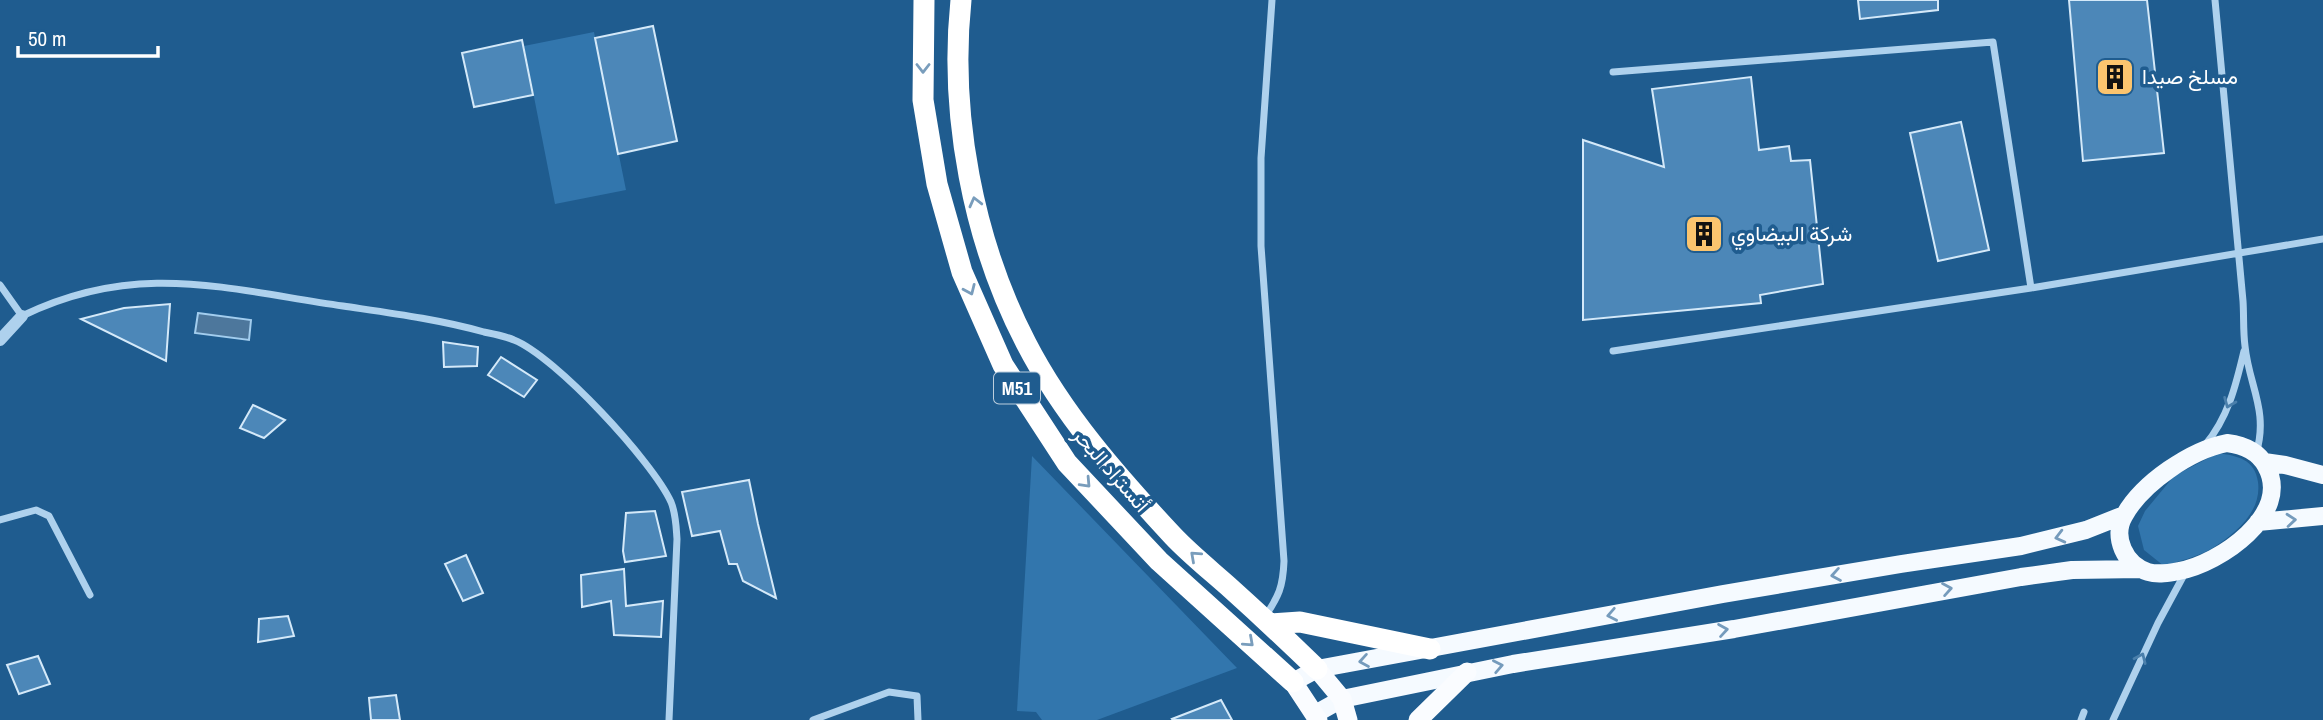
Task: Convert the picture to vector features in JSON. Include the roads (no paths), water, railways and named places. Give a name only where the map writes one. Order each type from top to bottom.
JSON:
[{"type":"highway","name":"أتستراد البحر","points":[[924,0],[923,100],[937,184],[962,272],[1003,365],[1067,463],[1159,561],[1293,682],[1317,717]]},
{"type":"highway","name":"أتستراد البحر","points":[[961,0],[958,27],[961,121],[973,197],[993,268],[1026,344],[1071,416],[1175,538],[1317,669]]},
{"type":"highway","points":[[1267,621],[1300,622],[1430,649]]},
{"type":"highway","points":[[1317,669],[1342,699],[1348,720]]},
{"type":"highway","points":[[1418,720],[1467,672]]},
{"type":"main road","points":[[1293,682],[1317,669],[1737,592],[2021,546],[2086,530],[2124,515],[2152,484],[2199,452],[2227,443],[2238,444],[2260,458],[2323,475]]},
{"type":"main road","points":[[1317,717],[1342,699],[1467,672],[1734,629],[2021,577],[2072,570],[2141,569],[2160,573],[2188,570],[2221,555],[2241,541],[2258,522],[2271,492],[2272,482],[2260,458]]},
{"type":"main road","points":[[2124,515],[2120,541],[2127,558],[2141,569]]},
{"type":"main road","points":[[2258,522],[2323,516]]},
{"type":"street","points":[[1267,621],[1283,584],[1284,561],[1261,246],[1261,159],[1272,0]]},
{"type":"street","points":[[2215,0],[2245,347],[2261,413],[2260,458]]},
{"type":"street","points":[[1613,72],[1993,42],[2031,288]]},
{"type":"street","points":[[1613,351],[2031,288],[2323,239]]},
{"type":"street","points":[[0,340],[22,316],[43,305],[107,287],[182,282],[240,288],[421,317],[514,340],[534,350],[589,399],[659,481],[671,503],[677,538],[669,720]]},
{"type":"street","points":[[0,285],[22,316]]},
{"type":"street","points":[[2199,452],[2219,426],[2228,408],[2245,347]]},
{"type":"street","points":[[0,520],[36,510],[50,516],[90,595]]},
{"type":"street","points":[[2113,720],[2158,623],[2188,570]]},
{"type":"street","points":[[813,720],[889,692],[917,696],[918,720]]},
{"type":"place","name":"مسلخ صيدا","points":[[2115,77]]},
{"type":"place","name":"شركة البيضاوي","points":[[1704,234]]}]
